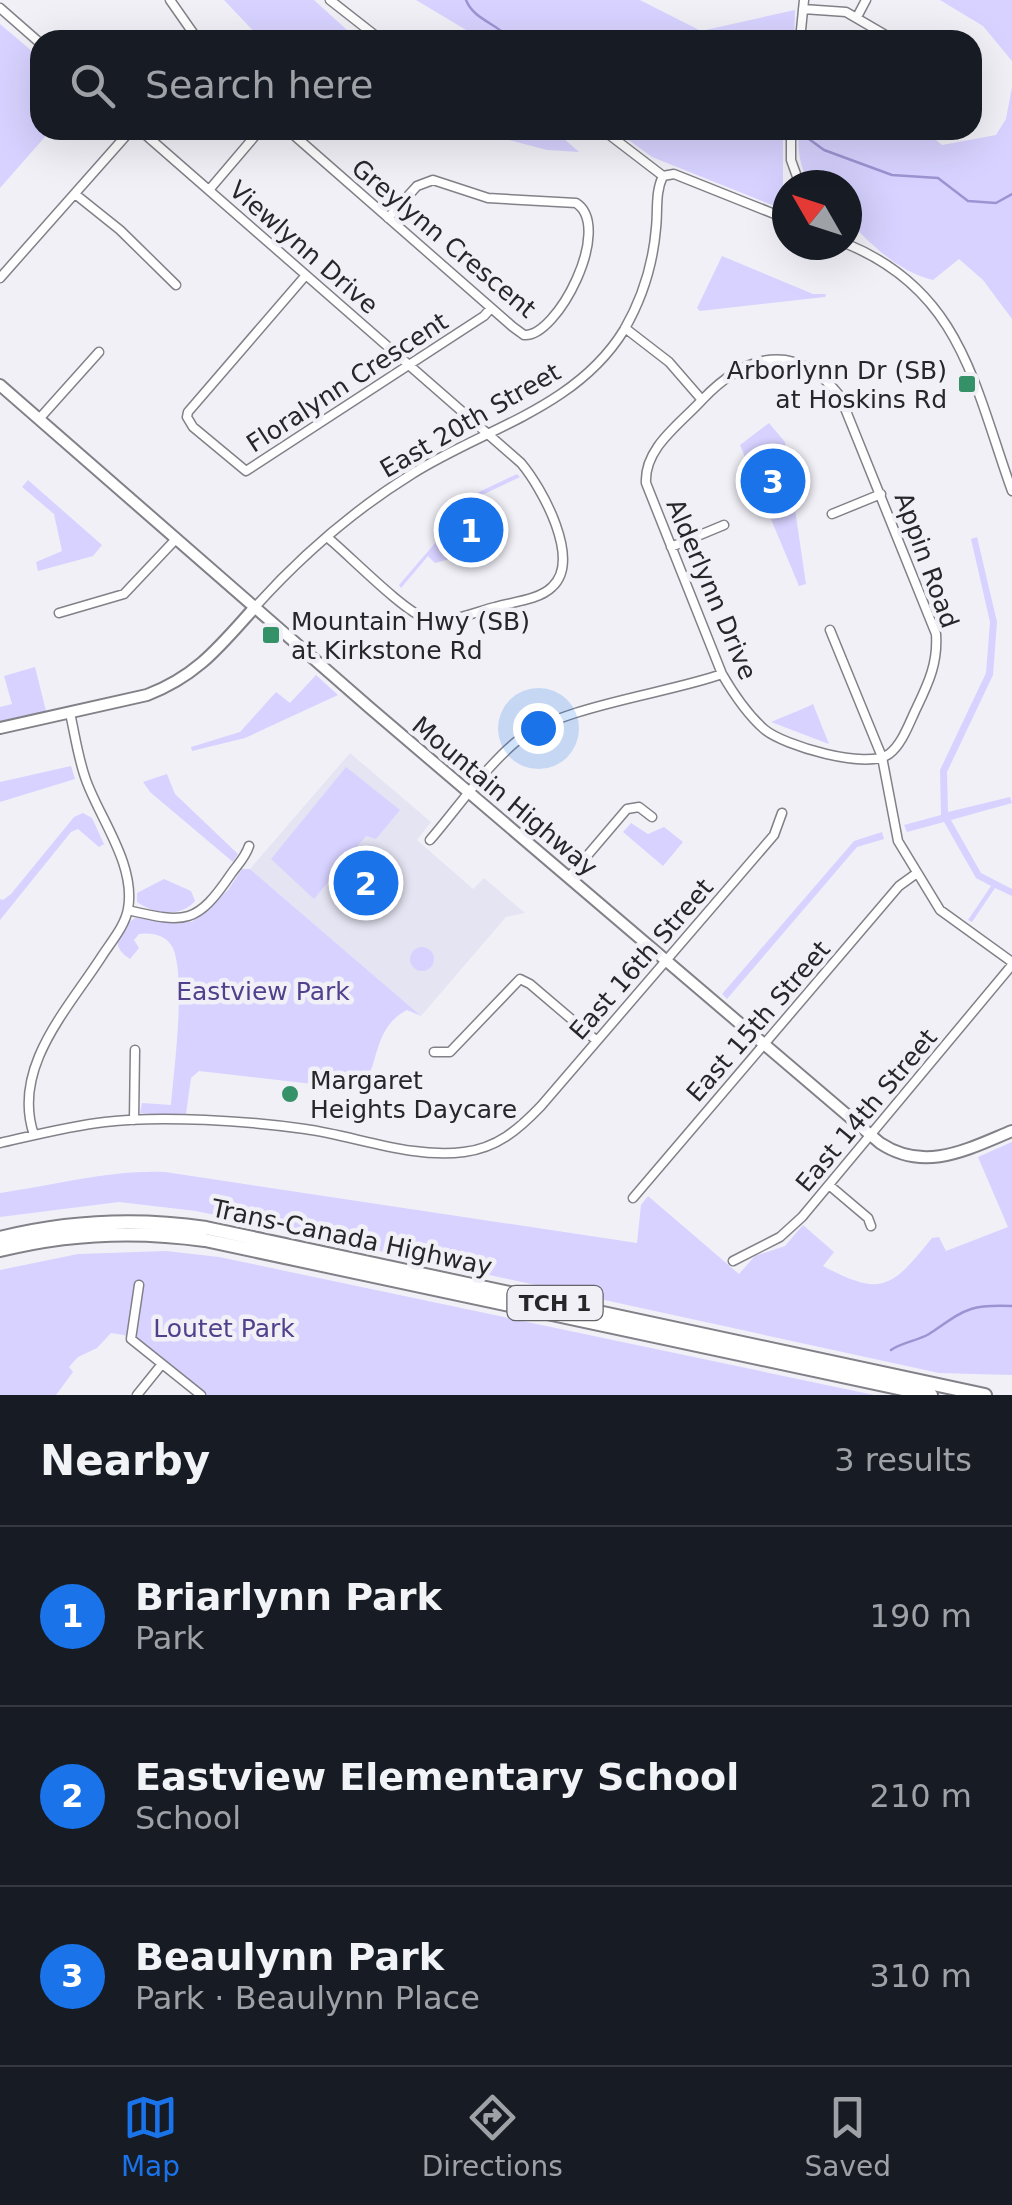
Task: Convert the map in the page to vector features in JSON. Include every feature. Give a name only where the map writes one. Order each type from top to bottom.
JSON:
[{"type":"highway","name":"Trans-Canada Highway","points":[[0,1238],[94,1222],[151,1222],[206,1228],[986,1395]]},
{"type":"highway","name":"Trans-Canada Highway","points":[[0,1250],[95,1234],[191,1238],[931,1395]]},
{"type":"highway","points":[[818,1370],[851,1385],[888,1395]]},
{"type":"main road","name":"Mountain Highway","points":[[0,385],[870,1136],[897,1153],[934,1159],[1012,1131]]},
{"type":"main road","points":[[0,728],[147,695],[184,679],[215,652],[255,606]]},
{"type":"street","points":[[170,0],[191,30]]},
{"type":"street","points":[[330,0],[368,30]]},
{"type":"street","points":[[857,16],[866,0]]},
{"type":"street","points":[[801,30],[803,5],[846,12],[879,30]]},
{"type":"street","points":[[0,8],[30,34]]},
{"type":"street","points":[[0,278],[122,140]]},
{"type":"street","name":"Viewlynn Drive","points":[[152,140],[521,463],[541,493],[565,554],[562,573],[552,588],[458,617],[428,620],[327,536]]},
{"type":"street","points":[[209,190],[252,140]]},
{"type":"street","name":"Greylynn Crescent","points":[[299,140],[388,218],[519,332],[530,336],[563,304],[578,274],[591,227],[583,208],[570,202],[488,198],[441,180],[417,186],[388,218]]},
{"type":"street","points":[[616,140],[663,176],[674,174],[772,213]]},
{"type":"street","points":[[790,140],[795,170]]},
{"type":"street","name":"East 20th Street","points":[[255,606],[327,536],[414,472],[566,393],[603,358],[625,328],[651,263],[663,176]]},
{"type":"street","points":[[76,194],[176,285]]},
{"type":"street","points":[[862,252],[899,272],[923,292],[944,319],[963,354],[1008,465],[1012,490]]},
{"type":"street","name":"Floralynn Crescent","points":[[306,275],[188,412],[193,427],[246,471],[491,308]]},
{"type":"street","points":[[625,328],[669,362],[702,400]]},
{"type":"street","points":[[39,419],[99,352]]},
{"type":"street","name":"Appin Road","points":[[702,400],[732,372],[756,362],[788,361],[809,368],[840,396],[934,626],[937,643],[936,664],[919,702],[894,750],[882,758]]},
{"type":"street","name":"Alderlynn Drive","points":[[702,400],[652,454],[646,471],[650,494],[722,674],[768,732],[838,756],[882,758]]},
{"type":"street","points":[[832,514],[881,494]]},
{"type":"street","points":[[671,547],[724,525]]},
{"type":"street","points":[[59,613],[124,594],[176,539]]},
{"type":"street","points":[[830,630],[882,758],[895,832],[917,873],[948,918],[1012,963]]},
{"type":"street","points":[[430,840],[517,741],[546,723],[722,674]]},
{"type":"street","points":[[34,1135],[29,1087],[40,1052],[128,910],[127,881],[121,860],[85,777],[70,713]]},
{"type":"street","points":[[568,877],[627,809],[639,807],[652,818]]},
{"type":"street","name":"East 16th Street","points":[[134,1120],[293,1128],[451,1154],[492,1146],[522,1126],[597,1041],[774,835],[782,813]]},
{"type":"street","points":[[128,910],[178,920],[200,912],[224,889],[248,846]]},
{"type":"street","name":"East 15th Street","points":[[632,1198],[899,886],[917,873]]},
{"type":"street","name":"East 14th Street","points":[[734,1261],[780,1237],[830,1185],[1012,963]]},
{"type":"street","points":[[434,1052],[450,1052],[520,979],[597,1041]]},
{"type":"street","points":[[0,1143],[134,1120],[135,1050]]},
{"type":"street","points":[[830,1185],[868,1218],[871,1226]]},
{"type":"street","points":[[139,1285],[131,1340],[201,1395]]},
{"type":"street","points":[[137,1395],[162,1364]]},
{"type":"shaded area","points":[[350,753],[431,822],[417,840],[473,889],[484,878],[525,913],[506,917],[421,1016],[250,869]]},
{"type":"green space","points":[[224,0],[314,0],[347,30],[252,30]]},
{"type":"green space","points":[[416,0],[640,0],[699,30],[466,30]]},
{"type":"green space","points":[[940,0],[1012,0],[1012,61],[983,26]]},
{"type":"green space","points":[[795,10],[794,30],[705,30]]},
{"type":"green space","points":[[0,24],[30,50],[30,140],[42,140],[0,188]]},
{"type":"green space","points":[[1012,87],[1012,319],[983,280],[959,259],[933,280],[886,256],[862,235],[862,170],[804,170],[798,145],[798,140],[936,140],[942,145],[996,135],[1006,119]]},
{"type":"green space","points":[[508,140],[565,140],[579,152],[547,150]]},
{"type":"green space","points":[[629,140],[783,140],[783,170],[772,170],[772,205],[652,157]]},
{"type":"green space","points":[[722,256],[813,294],[826,294],[825,297],[700,311],[697,308]]},
{"type":"green space","points":[[769,423],[785,442],[806,584],[799,586],[740,445]]},
{"type":"green space","points":[[517,474],[520,477],[480,496],[502,544],[435,563],[428,556],[401,588],[399,585],[479,492]]},
{"type":"green space","points":[[28,480],[102,545],[93,556],[38,571],[36,562],[62,551],[54,514],[22,487]]},
{"type":"green space","points":[[977,537],[997,622],[993,675],[947,772],[948,812],[1010,797],[1012,803],[951,820],[981,873],[1012,889],[1012,896],[995,888],[972,922],[968,920],[991,886],[976,878],[944,822],[907,832],[904,825],[941,815],[940,770],[986,673],[990,622],[971,539]]},
{"type":"green space","points":[[35,667],[46,711],[0,721],[0,707],[12,704],[4,676]]},
{"type":"green space","points":[[316,675],[338,695],[245,738],[192,751],[191,747],[240,732],[276,692],[290,703]]},
{"type":"green space","points":[[813,704],[829,744],[771,722],[807,707]]},
{"type":"green space","points":[[71,766],[75,779],[0,802],[0,782]]},
{"type":"green space","points":[[346,767],[400,810],[376,839],[366,836],[314,899],[271,859]]},
{"type":"green space","points":[[167,774],[175,794],[238,854],[233,862],[143,782]]},
{"type":"green space","points":[[83,813],[92,818],[104,844],[99,847],[78,829],[71,832],[0,920],[0,899],[11,894],[74,817]]},
{"type":"green space","points":[[631,823],[648,834],[664,827],[683,842],[663,866],[623,832]]},
{"type":"green space","points":[[882,832],[884,839],[857,847],[727,999],[722,994],[854,841]]},
{"type":"green space","name":"Eastview Park","points":[[242,869],[250,869],[421,1016],[407,1010],[386,1029],[369,1074],[356,1089],[199,1071],[191,1078],[186,1114],[140,1113],[142,1103],[171,1105],[178,1025],[177,962],[167,940],[149,934],[139,934],[134,940],[139,948],[130,959],[119,949],[120,933],[135,918],[192,922],[228,890]]},
{"type":"green space","points":[[164,879],[191,891],[195,901],[175,912],[151,909],[137,902],[137,893]]},
{"type":"green space","points":[[422,947],[434,959],[422,971],[410,959]]},
{"type":"green space","points":[[1012,1142],[1012,1375],[939,1373],[196,1211],[119,1202],[0,1217],[0,1193],[103,1176],[165,1172],[637,1243],[641,1205],[648,1196],[739,1274],[755,1256],[785,1246],[803,1225],[834,1252],[823,1266],[873,1284],[896,1277],[932,1238],[939,1237],[946,1251],[1008,1227],[978,1157]]},
{"type":"green space","name":"Loutet Park","points":[[166,1251],[219,1257],[874,1395],[199,1395],[124,1335],[111,1333],[69,1367],[73,1372],[56,1395],[0,1395],[0,1270],[78,1254]]},
{"type":"waterway","points":[[466,0],[474,12],[500,30]]},
{"type":"waterway","points":[[810,140],[824,150],[892,175],[938,178],[968,201],[996,203],[1012,194]]},
{"type":"waterway","points":[[891,1350],[929,1334],[968,1310],[1012,1306]]},
{"type":"place","name":"Arborlynn Dr (SB) at Hoskins Rd","points":[[967,384]]},
{"type":"place","name":"Beaulynn Park","points":[[773,481]]},
{"type":"place","name":"Briarlynn Park","points":[[471,530]]},
{"type":"place","name":"Mountain Hwy (SB) at Kirkstone Rd","points":[[271,635]]},
{"type":"place","name":"Eastview Elementary School","points":[[366,883]]},
{"type":"place","name":"Margaret Heights Daycare","points":[[290,1094]]}]
